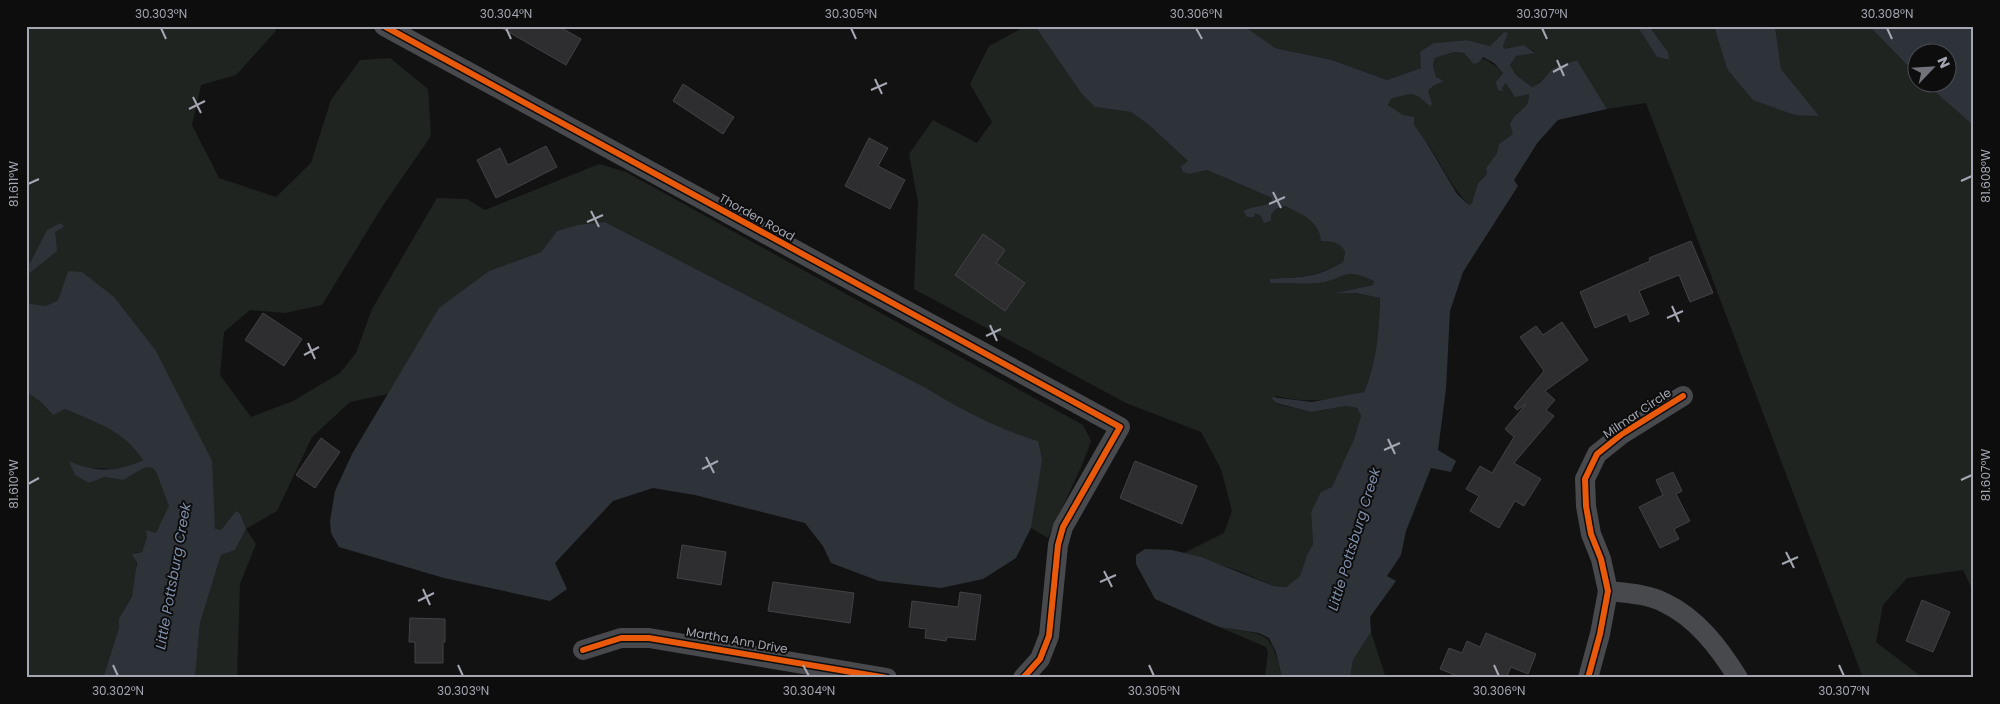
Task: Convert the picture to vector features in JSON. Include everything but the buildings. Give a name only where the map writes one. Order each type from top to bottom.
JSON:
[{"type":"street","name":"Thorden Road","points":[[384,26],[1120,427],[1063,527],[1058,545],[1048,636],[1040,659],[1023,678]]},
{"type":"street","name":"Milmar Circle","points":[[1608,591],[1591,534],[1586,506],[1585,479],[1597,454],[1622,434],[1683,396]]},
{"type":"street","points":[[1588,678],[1600,634],[1608,591],[1636,594],[1666,603],[1695,624],[1718,647],[1738,678]]},
{"type":"street","name":"Martha Ann Drive","points":[[583,650],[621,638],[649,638],[887,678]]},
{"type":"shaded area","points":[[26,26],[277,26],[275,32],[236,75],[201,85],[192,125],[219,178],[276,197],[311,163],[331,100],[360,60],[390,58],[428,89],[431,136],[382,207],[322,305],[285,313],[250,310],[224,332],[220,375],[251,417],[293,401],[340,373],[356,353],[372,309],[437,198],[467,199],[485,210],[599,164],[626,172],[1083,425],[1091,441],[1083,463],[1048,538],[1031,528],[1036,496],[1038,441],[995,425],[954,405],[928,389],[605,222],[557,231],[541,252],[489,271],[440,308],[388,394],[350,402],[312,437],[277,511],[246,529],[240,513],[236,511],[221,530],[215,530],[214,518],[172,383],[156,351],[68,271],[58,300],[46,306],[26,303],[26,276],[56,251],[47,235],[30,263],[26,263]]},
{"type":"shaded area","points":[[1026,26],[1035,26],[1081,93],[1095,107],[1131,112],[1150,126],[1188,161],[1189,174],[1207,170],[1272,198],[1270,203],[1243,211],[1247,217],[1255,213],[1261,216],[1265,223],[1271,221],[1271,215],[1276,209],[1285,206],[1310,219],[1322,235],[1338,244],[1345,252],[1343,262],[1324,271],[1299,277],[1271,279],[1340,277],[1353,274],[1361,275],[1374,281],[1373,285],[1339,292],[1380,298],[1375,358],[1364,392],[1320,400],[1300,400],[1276,396],[1276,404],[1311,412],[1346,406],[1357,408],[1361,416],[1354,439],[1332,488],[1311,511],[1313,544],[1300,576],[1286,587],[1273,586],[1239,571],[1184,553],[1224,533],[1232,511],[1221,469],[1201,432],[1126,403],[914,289],[918,202],[909,154],[933,120],[977,143],[992,122],[970,84],[989,46]]},
{"type":"shaded area","points":[[1244,26],[1637,26],[1657,57],[1668,60],[1668,52],[1649,26],[1714,26],[1727,69],[1818,116],[1781,69],[1775,26],[1869,26],[1908,66],[1908,92],[1935,92],[1974,126],[1974,593],[1963,570],[1907,578],[1883,605],[1876,642],[1923,678],[1863,678],[1646,103],[1607,109],[1577,60],[1553,68],[1540,83],[1532,87],[1516,75],[1510,65],[1516,56],[1535,52],[1523,45],[1505,50],[1503,46],[1507,33],[1503,33],[1490,46],[1467,40],[1434,43],[1421,68],[1387,80],[1332,60],[1275,48]]},
{"type":"shaded area","points":[[1454,52],[1487,60],[1503,73],[1499,78],[1502,88],[1506,83],[1529,94],[1526,106],[1517,113],[1514,134],[1499,144],[1497,153],[1486,168],[1487,174],[1478,183],[1472,203],[1469,205],[1456,190],[1417,130],[1388,105],[1391,99],[1412,94],[1431,106],[1432,103],[1428,91],[1443,81],[1436,77],[1433,65],[1435,58]]},
{"type":"shaded area","points":[[26,392],[40,401],[53,415],[65,409],[108,428],[127,441],[143,460],[121,469],[85,468],[89,483],[105,477],[123,480],[146,467],[153,468],[168,498],[168,509],[156,533],[147,537],[142,552],[134,553],[136,569],[134,588],[121,616],[103,678],[26,678]]},
{"type":"shaded area","points":[[246,529],[256,544],[240,584],[237,678],[195,678],[200,623],[221,555],[235,550]]},
{"type":"shaded area","points":[[1219,627],[1264,637],[1274,650],[1282,678],[1265,678],[1268,652],[1266,647]]},
{"type":"shaded area","points":[[1371,632],[1386,678],[1350,678],[1353,660]]},
{"type":"water","name":"Little Pottsburg Creek","points":[[1035,26],[1244,26],[1275,48],[1332,60],[1387,80],[1421,68],[1420,52],[1434,43],[1467,40],[1490,46],[1504,32],[1508,33],[1503,46],[1505,49],[1524,45],[1535,53],[1516,56],[1510,65],[1516,75],[1532,87],[1540,83],[1553,68],[1577,60],[1607,109],[1558,120],[1538,142],[1514,180],[1518,186],[1463,272],[1450,311],[1446,389],[1438,450],[1456,461],[1451,472],[1431,468],[1406,531],[1401,555],[1387,576],[1396,581],[1370,617],[1371,632],[1353,660],[1350,678],[1282,678],[1276,652],[1269,638],[1259,633],[1219,627],[1155,599],[1136,564],[1136,555],[1145,549],[1172,550],[1201,557],[1273,586],[1286,587],[1300,576],[1313,544],[1311,512],[1321,492],[1332,487],[1354,439],[1361,416],[1357,408],[1346,406],[1311,412],[1276,403],[1271,397],[1312,402],[1364,392],[1375,358],[1380,298],[1356,293],[1335,293],[1373,285],[1374,281],[1356,274],[1350,274],[1318,283],[1270,283],[1270,279],[1308,276],[1324,271],[1343,262],[1345,252],[1341,246],[1335,243],[1321,241],[1317,228],[1309,219],[1285,206],[1276,209],[1271,215],[1271,221],[1264,223],[1261,216],[1255,213],[1254,217],[1247,217],[1243,211],[1270,203],[1272,198],[1207,170],[1189,174],[1183,172],[1181,167],[1188,161],[1150,126],[1131,112],[1095,107],[1081,93]],"holes":[[[1454,52],[1464,53],[1474,64],[1483,57],[1494,63],[1503,73],[1496,82],[1498,90],[1503,91],[1502,88],[1506,83],[1515,97],[1529,94],[1526,105],[1510,124],[1513,134],[1499,144],[1497,153],[1486,168],[1487,174],[1478,183],[1472,203],[1469,205],[1457,194],[1414,125],[1414,117],[1403,115],[1388,105],[1391,99],[1412,94],[1431,107],[1432,103],[1428,91],[1433,86],[1444,81],[1436,77],[1433,65],[1435,58]]]},
{"type":"water","points":[[1637,26],[1649,26],[1668,52],[1669,60],[1657,57]]},
{"type":"water","points":[[1714,26],[1775,26],[1781,69],[1819,116],[1795,115],[1753,100],[1727,69]]},
{"type":"water","points":[[1869,26],[1974,26],[1974,126],[1935,92],[1958,92],[1958,42],[1908,42],[1908,66]]},
{"type":"water","points":[[605,222],[928,389],[954,405],[1009,431],[1038,441],[1042,460],[1031,528],[1016,558],[983,579],[941,588],[879,581],[831,563],[823,546],[805,523],[695,495],[653,488],[613,501],[555,563],[567,589],[550,601],[444,578],[339,547],[331,533],[330,521],[335,491],[352,454],[439,308],[489,271],[541,252],[557,231],[578,225]]},
{"type":"water","points":[[61,223],[64,227],[55,232],[57,251],[26,276],[26,263],[30,263],[47,230]]},
{"type":"water","name":"Little Pottsburg Creek","points":[[68,271],[82,272],[114,297],[156,351],[212,461],[215,529],[221,530],[236,511],[240,513],[246,529],[235,550],[221,555],[200,623],[195,678],[103,678],[119,628],[119,619],[132,596],[137,563],[132,554],[142,552],[147,537],[146,530],[156,533],[169,506],[153,468],[146,467],[123,480],[105,477],[89,483],[75,475],[69,461],[88,468],[106,470],[125,467],[143,460],[127,441],[108,428],[65,409],[53,415],[40,401],[26,392],[26,303],[46,306],[58,300]]},
{"type":"cycle path","points":[[384,26],[1120,427],[1063,527],[1058,545],[1049,636],[1040,659],[1023,678]]},
{"type":"cycle path","points":[[1588,678],[1600,634],[1608,591],[1601,559],[1591,534],[1586,506],[1585,479],[1597,454],[1622,434],[1683,396]]},
{"type":"cycle path","points":[[583,650],[621,638],[649,638],[887,678]]}]
